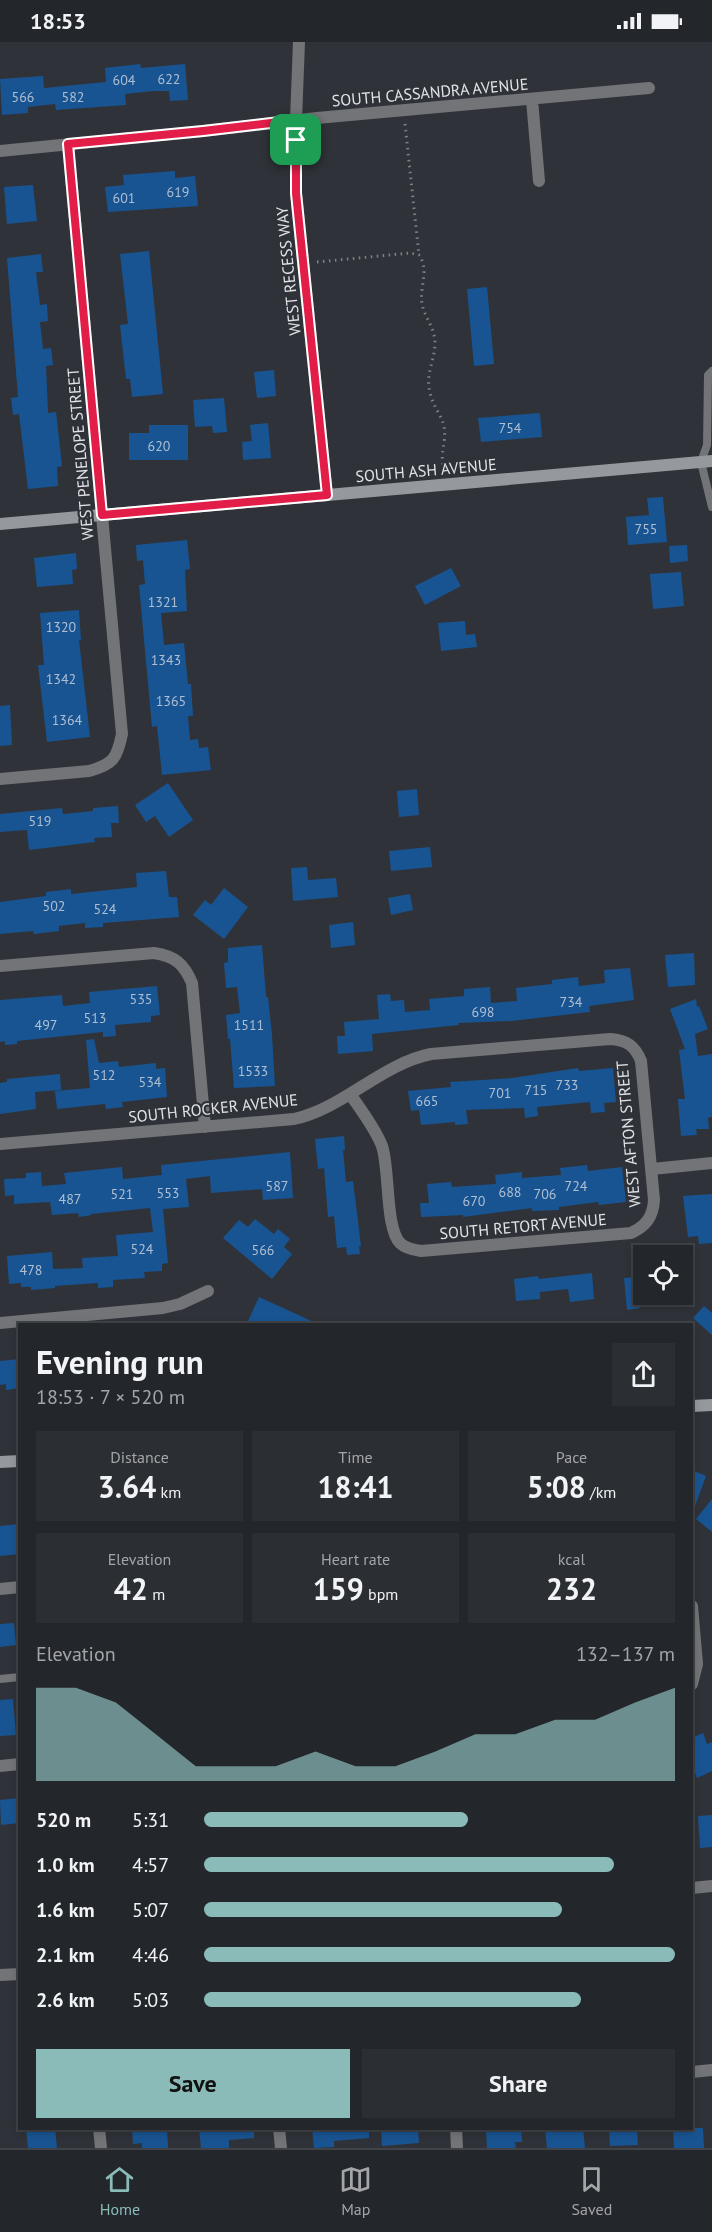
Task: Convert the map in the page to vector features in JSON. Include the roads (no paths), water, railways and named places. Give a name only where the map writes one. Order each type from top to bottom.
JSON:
[{"type":"street","name":"WEST RECESS WAY","points":[[299,42],[296,193],[327,495]]},
{"type":"street","name":"SOUTH CASSANDRA AVENUE","points":[[0,151],[296,120],[649,88]]},
{"type":"street","points":[[532,100],[539,181]]},
{"type":"street","name":"WEST PENELOPE STREET","points":[[0,779],[89,771],[104,767],[115,759],[122,734],[68,144]]},
{"type":"street","name":"SOUTH ASH AVENUE","points":[[0,524],[707,461]]},
{"type":"street","points":[[0,966],[154,953],[168,955],[181,962],[192,983],[205,1127]]},
{"type":"street","name":"SOUTH ROCKER AVENUE","points":[[0,1144],[294,1119],[307,1116],[350,1094],[413,1058],[431,1054],[610,1039],[629,1043]]},
{"type":"street","name":"WEST AFTON STREET","points":[[629,1043],[637,1051],[641,1061],[652,1169],[653,1213],[647,1222]]},
{"type":"street","name":"SOUTH RETORT AVENUE","points":[[350,1094],[381,1144],[387,1163],[391,1223],[400,1243],[411,1249],[421,1251],[631,1233],[647,1222]]},
{"type":"street","points":[[652,1169],[712,1163]]},
{"type":"street","points":[[0,1323],[94,1319],[180,1304],[208,1291]]},
{"type":"street","points":[[693,1406],[712,1405]]},
{"type":"street","points":[[0,1462],[18,1461]]},
{"type":"street","points":[[0,1589],[18,1587]]},
{"type":"street","points":[[693,1617],[697,1664],[693,1680]]},
{"type":"street","points":[[0,1766],[18,1764]]},
{"type":"street","points":[[693,1888],[712,1886]]},
{"type":"street","points":[[0,1976],[18,1974]]},
{"type":"street","points":[[693,2072],[712,2070]]},
{"type":"street","points":[[99,2130],[101,2148]]},
{"type":"street","points":[[279,2130],[281,2148]]},
{"type":"street","points":[[456,2130],[458,2148]]},
{"type":"lane","points":[[712,371],[708,375],[707,445],[712,507]]},
{"type":"lane","points":[[0,1679],[18,1677]]}]
